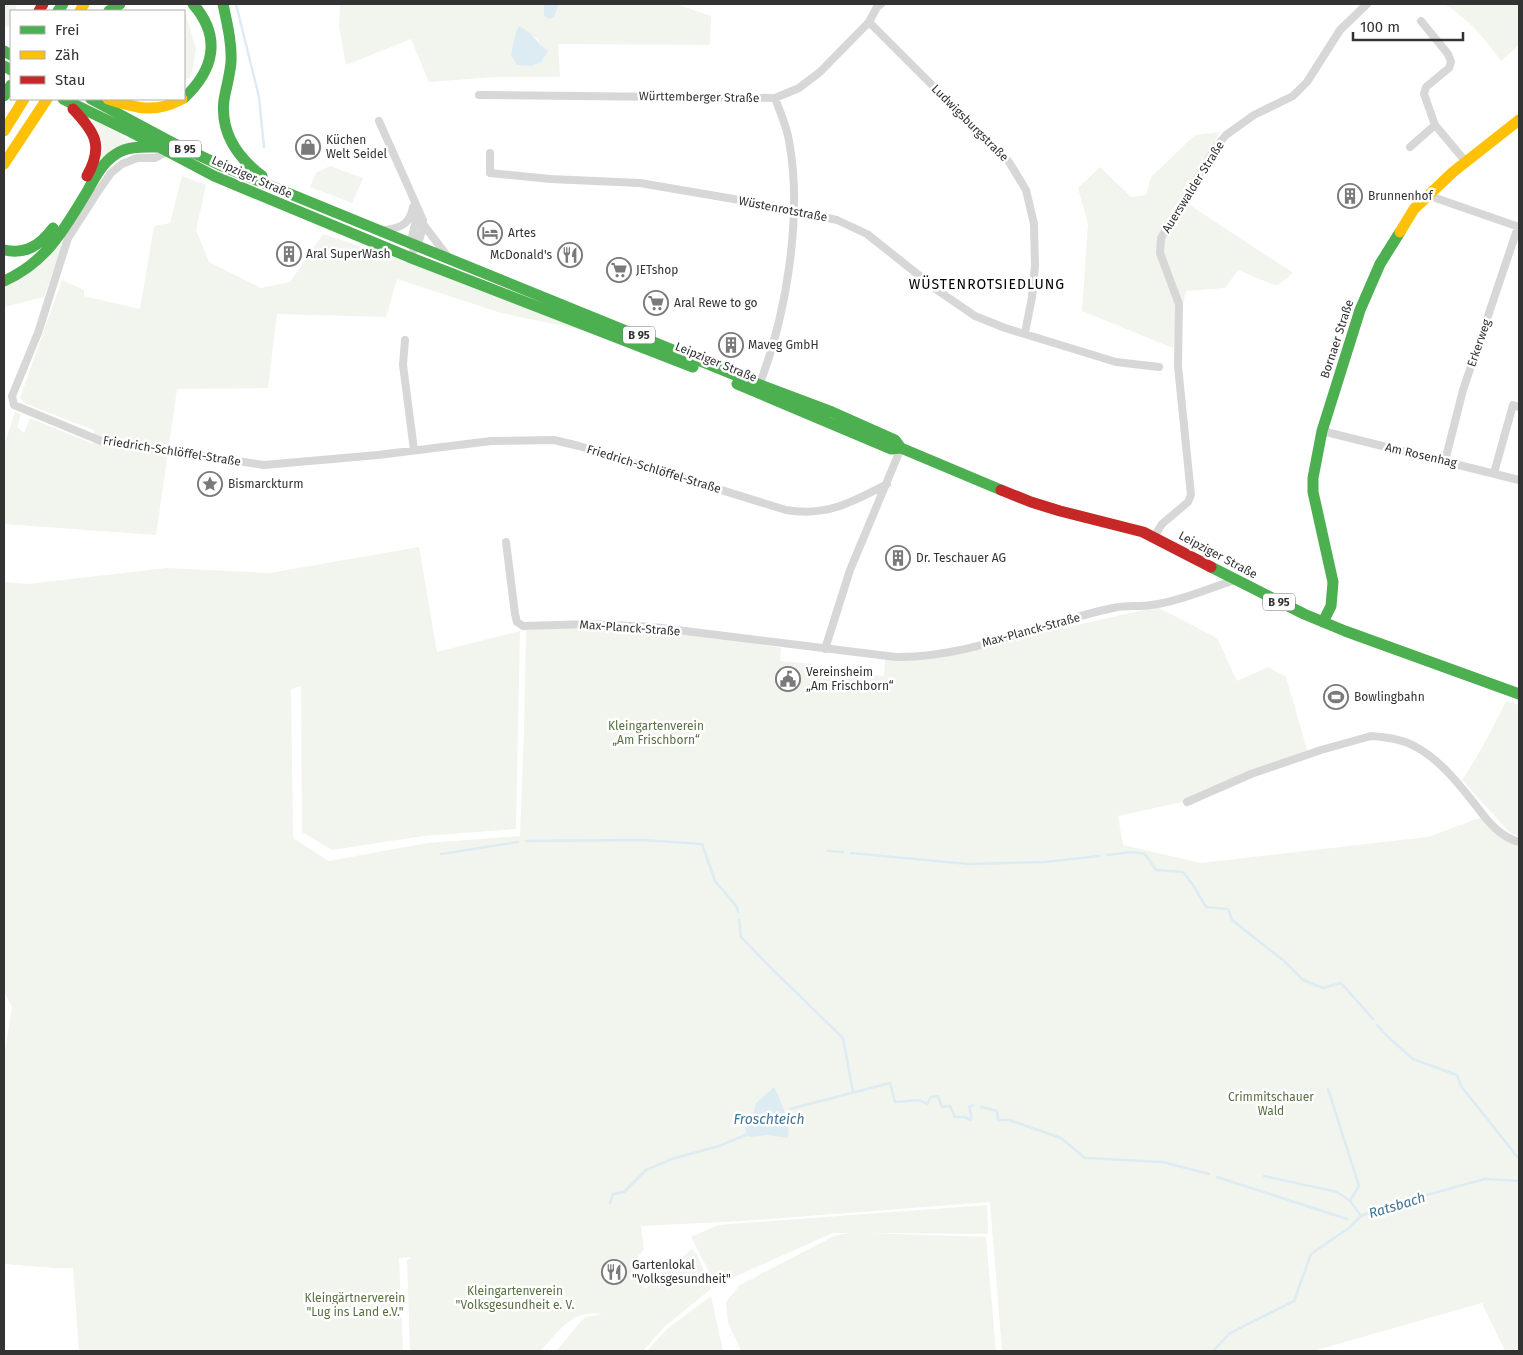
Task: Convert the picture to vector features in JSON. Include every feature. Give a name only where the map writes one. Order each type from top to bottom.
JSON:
[{"type":"main road","points":[[185,96],[201,81],[208,67],[211,52],[211,38],[207,24],[200,11],[193,4]]},
{"type":"main road","points":[[223,4],[231,51],[223,110],[227,134],[234,150],[244,163],[284,192]]},
{"type":"main road","points":[[4,131],[23,100]]},
{"type":"main road","points":[[4,164],[46,100]]},
{"type":"main road","points":[[4,250],[14,252],[26,251],[41,243],[49,234],[94,165],[97,147],[94,134],[87,123],[64,100]]},
{"type":"main road","name":"Leipziger Straße","points":[[65,100],[242,189],[409,257],[758,389]]},
{"type":"main road","name":"Leipziger Straße","points":[[93,100],[222,166],[449,258],[758,389],[891,449],[901,448],[1031,502],[1135,529],[1323,622],[1519,694]]},
{"type":"main road","points":[[111,100],[135,108],[150,109],[165,107],[179,100]]},
{"type":"main road","name":"Bornaer Straße","points":[[1323,622],[1331,606],[1333,592],[1313,492],[1312,478],[1322,431],[1360,310],[1380,264],[1414,209],[1427,195],[1519,120]]},
{"type":"main road","points":[[4,281],[24,272],[44,256],[110,158],[127,149],[162,150]]},
{"type":"street","name":"Württemberger Straße","points":[[479,95],[775,98],[800,88],[820,72],[869,22],[880,4]]},
{"type":"street","name":"Auerswalder Straße","points":[[1154,537],[1162,524],[1188,502],[1191,495],[1178,374],[1179,304],[1160,253],[1161,238],[1216,147],[1226,134],[1254,115],[1293,96],[1308,82],[1340,30],[1367,4]]},
{"type":"street","points":[[1421,21],[1448,54],[1451,62],[1449,68],[1426,87],[1424,94],[1435,125],[1466,162]]},
{"type":"street","name":"Ludwigsburgstraße","points":[[869,22],[1009,162],[1026,190],[1034,224],[1036,252],[1032,297],[1025,333]]},
{"type":"street","points":[[758,389],[775,336],[788,278],[794,211],[795,192],[789,140],[775,98]]},
{"type":"street","points":[[380,121],[423,224],[449,258]]},
{"type":"street","points":[[1410,147],[1435,125]]},
{"type":"street","name":"Friedrich-Schlöffel-Straße","points":[[162,150],[155,158],[130,160],[111,173],[68,238],[38,333],[12,396],[14,405],[101,441],[264,465],[491,441],[554,440],[589,448],[786,510],[802,513],[836,508],[887,484]]},
{"type":"street","name":"Wüstenrotstraße","points":[[490,153],[490,173],[550,179],[640,183],[730,198],[837,220],[867,234],[940,292],[975,316],[1005,328],[1116,362],[1159,367]]},
{"type":"street","points":[[1427,195],[1519,227]]},
{"type":"street","points":[[380,231],[401,227],[408,222],[414,200]]},
{"type":"street","points":[[414,200],[416,220],[414,244]]},
{"type":"street","points":[[409,257],[423,224]]},
{"type":"street","name":"Erkerweg","points":[[1446,460],[1462,390],[1519,227]]},
{"type":"street","points":[[406,340],[403,365],[414,450]]},
{"type":"street","points":[[1494,473],[1513,405],[1519,407]]},
{"type":"street","name":"Am Rosenhag","points":[[1322,431],[1400,451],[1446,460],[1519,480]]},
{"type":"street","points":[[825,649],[850,570],[901,448]]},
{"type":"street","name":"Max-Planck-Straße","points":[[506,542],[515,614],[518,622],[523,626],[590,624],[653,627],[896,657],[909,657],[966,648],[1115,607],[1151,605],[1174,600],[1235,580]]},
{"type":"street","points":[[1187,802],[1251,774],[1294,759],[1372,736],[1384,737],[1416,746],[1433,759],[1465,792],[1495,830],[1508,839],[1519,842]]},
{"type":"green space","points":[[4,4],[17,4],[15,10],[10,10],[8,27],[4,26]]},
{"type":"green space","points":[[340,4],[544,4],[544,16],[554,17],[559,4],[676,4],[711,16],[710,45],[558,44],[560,77],[495,77],[429,82],[411,39],[346,65],[339,26]],"holes":[[[523,28],[537,39],[543,48],[511,55],[515,35]]]},
{"type":"green space","points":[[1444,4],[1519,4],[1519,45],[1501,61],[1476,29]]},
{"type":"green space","points":[[185,14],[196,49],[191,77],[185,80]]},
{"type":"green space","points":[[92,120],[113,130],[133,143],[101,162]]},
{"type":"green space","points":[[1220,132],[1182,200],[1293,273],[1277,286],[1238,270],[1225,288],[1186,291],[1173,348],[1082,311],[1088,224],[1078,188],[1100,167],[1131,197],[1146,195],[1151,177],[1195,135]]},
{"type":"green space","points":[[330,166],[363,178],[352,203],[310,187],[316,173]]},
{"type":"green space","points":[[182,176],[206,185],[196,230],[209,262],[261,288],[290,282],[323,234],[393,257],[593,332],[501,313],[397,279],[386,317],[277,314],[268,388],[177,389],[156,535],[4,524],[4,445],[15,412],[21,414],[17,427],[24,433],[30,418],[93,444],[94,430],[26,404],[20,398],[62,280],[84,290],[84,296],[140,309],[154,226],[170,223]]},
{"type":"green space","points":[[59,244],[62,246],[44,297],[4,307],[4,286]]},
{"type":"green space","name":"Crimmitschauer Wald","points":[[419,547],[437,652],[520,631],[516,829],[423,836],[332,850],[302,832],[301,686],[291,689],[293,838],[329,861],[427,843],[520,836],[526,630],[625,628],[703,636],[781,648],[780,661],[814,664],[818,670],[884,676],[885,660],[931,658],[1157,607],[1217,638],[1237,681],[1268,667],[1286,677],[1308,753],[1187,801],[1118,816],[1123,845],[1201,863],[1428,837],[1482,817],[1519,844],[1519,1351],[1505,1351],[1482,1303],[1313,1351],[1002,1351],[990,1202],[742,1221],[641,1226],[644,1249],[636,1259],[645,1289],[692,1249],[697,1254],[711,1289],[664,1327],[643,1351],[556,1351],[585,1317],[603,1314],[592,1313],[574,1318],[567,1323],[540,1351],[410,1351],[407,1260],[411,1257],[399,1258],[403,1351],[79,1351],[73,1268],[4,1264],[4,1057],[12,1007],[4,992],[4,582],[28,584],[167,568],[270,573]]},
{"type":"green space","points":[[1506,701],[1519,705],[1519,837],[1509,832],[1462,780],[1486,741]]},
{"type":"green space","points":[[987,1205],[988,1234],[866,1233],[986,1237],[996,1351],[741,1351],[728,1322],[726,1302],[740,1285],[834,1236],[849,1233],[833,1233],[716,1285],[691,1237],[718,1225]]},
{"type":"green space","points":[[711,1296],[723,1351],[647,1351],[667,1329]]},
{"type":"water","points":[[544,4],[559,4],[554,17],[549,19],[544,16]]},
{"type":"water","points":[[519,26],[528,31],[548,51],[541,62],[531,66],[517,65],[511,55]]},
{"type":"water","name":"Froschteich","points":[[774,1087],[787,1120],[787,1138],[768,1135],[749,1137],[745,1129],[752,1118],[756,1103]]},
{"type":"waterway","points":[[236,4],[259,97],[264,147]]},
{"type":"waterway","points":[[526,841],[643,840],[702,844],[715,881],[737,907],[738,912]]},
{"type":"waterway","points":[[441,854],[518,842]]},
{"type":"waterway","points":[[828,851],[843,852]]},
{"type":"waterway","points":[[1107,855],[1132,852],[1145,854],[1156,870],[1183,872],[1206,907],[1228,909],[1232,920],[1284,961],[1303,980],[1323,988],[1341,983],[1373,1019]]},
{"type":"waterway","points":[[851,853],[968,864],[1045,862],[1099,856]]},
{"type":"waterway","points":[[739,920],[741,937],[843,1038],[853,1092]]},
{"type":"waterway","points":[[1377,1025],[1413,1059],[1457,1075],[1461,1086],[1519,1159]]},
{"type":"waterway","points":[[790,1109],[890,1083],[895,1102],[919,1100],[927,1104],[931,1097],[938,1096],[942,1107],[950,1106],[955,1117],[964,1117],[971,1120],[969,1107],[973,1105]]},
{"type":"waterway","points":[[1328,1089],[1359,1186],[1350,1201],[1361,1216]]},
{"type":"waterway","points":[[981,1107],[997,1111],[998,1120],[1009,1120],[1061,1138],[1085,1158],[1163,1162],[1209,1174]]},
{"type":"waterway","points":[[610,1203],[613,1194],[624,1192],[646,1170],[672,1159],[719,1146],[748,1134]]},
{"type":"waterway","points":[[1264,1176],[1337,1192],[1350,1201]]},
{"type":"waterway","points":[[1217,1177],[1347,1219]]},
{"type":"waterway","name":"Ratsbach","points":[[1213,1351],[1230,1333],[1294,1301],[1311,1254],[1350,1227],[1361,1216],[1379,1208],[1485,1179],[1519,1181]]},
{"type":"traffic: fast","points":[[59,10],[63,4]]},
{"type":"traffic: fast","points":[[111,10],[120,4]]},
{"type":"traffic: fast","points":[[185,97],[202,76],[208,65],[211,53],[208,29],[202,16],[193,4]]},
{"type":"traffic: fast","points":[[223,4],[231,55],[230,72],[224,100],[223,112],[225,123],[232,143],[238,152],[262,176]]},
{"type":"traffic: fast","points":[[4,51],[10,54]]},
{"type":"traffic: fast","points":[[4,66],[10,69]]},
{"type":"traffic: fast","points":[[4,96],[10,87]]},
{"type":"traffic: fast","points":[[65,100],[214,176],[409,257]]},
{"type":"traffic: fast","points":[[93,100],[175,144],[222,166],[410,243]]},
{"type":"traffic: fast","points":[[4,281],[32,264],[54,243],[100,170],[111,157],[131,148],[157,147]]},
{"type":"traffic: fast","points":[[4,250],[26,250],[38,244],[53,228]]},
{"type":"traffic: fast","points":[[1323,622],[1331,606],[1333,582],[1313,492],[1313,478],[1322,431],[1360,310],[1380,264],[1400,232]]},
{"type":"traffic: fast","points":[[410,243],[742,378],[832,412],[895,440],[901,448],[1001,490]]},
{"type":"traffic: fast","points":[[409,257],[693,367]]},
{"type":"traffic: fast","points":[[737,384],[891,449],[901,448]]},
{"type":"traffic: fast","points":[[1211,567],[1304,614],[1345,631],[1519,694]]},
{"type":"traffic: slow","points":[[81,10],[84,4]]},
{"type":"traffic: slow","points":[[4,131],[23,100]]},
{"type":"traffic: slow","points":[[4,164],[46,100]]},
{"type":"traffic: slow","points":[[111,100],[145,108],[163,107],[180,100]]},
{"type":"traffic: slow","points":[[1400,232],[1414,209],[1453,172],[1519,120]]},
{"type":"traffic: jam","points":[[40,10],[43,4]]},
{"type":"traffic: jam","points":[[73,109],[92,132],[95,140],[95,156],[87,176]]},
{"type":"traffic: jam","points":[[1001,490],[1060,511],[1143,532],[1211,567]]},
{"type":"place","name":"Küchen Welt Seidel","points":[[308,147]]},
{"type":"place","name":"Brunnenhof","points":[[1350,196]]},
{"type":"place","name":"Artes","points":[[490,233]]},
{"type":"place","name":"Aral SuperWash","points":[[289,254]]},
{"type":"place","name":"McDonald's","points":[[570,255]]},
{"type":"place","name":"JETshop","points":[[619,270]]},
{"type":"place","name":"Aral Rewe to go","points":[[656,303]]},
{"type":"place","name":"Maveg GmbH","points":[[731,345]]},
{"type":"place","name":"Bismarckturm","points":[[210,484]]},
{"type":"place","name":"Dr. Teschauer AG","points":[[898,558]]},
{"type":"place","name":"Vereinsheim „Am Frischborn“","points":[[788,679]]},
{"type":"place","name":"Bowlingbahn","points":[[1336,697]]},
{"type":"place","name":"Gartenlokal \"Volksgesundheit\"","points":[[614,1272]]},
{"type":"district","name":"WÜSTENROTSIEDLUNG","points":[[987,284]]},
{"type":"park label","name":"Kleingartenverein „Am Frischborn“","points":[[656,733]]},
{"type":"park label","name":"Kleingartenverein \"Volksgesundheit e. V.","points":[[515,1298]]},
{"type":"park label","name":"Kleingärtnerverein \"Lug ins Land e.V.\"","points":[[355,1305]]}]
